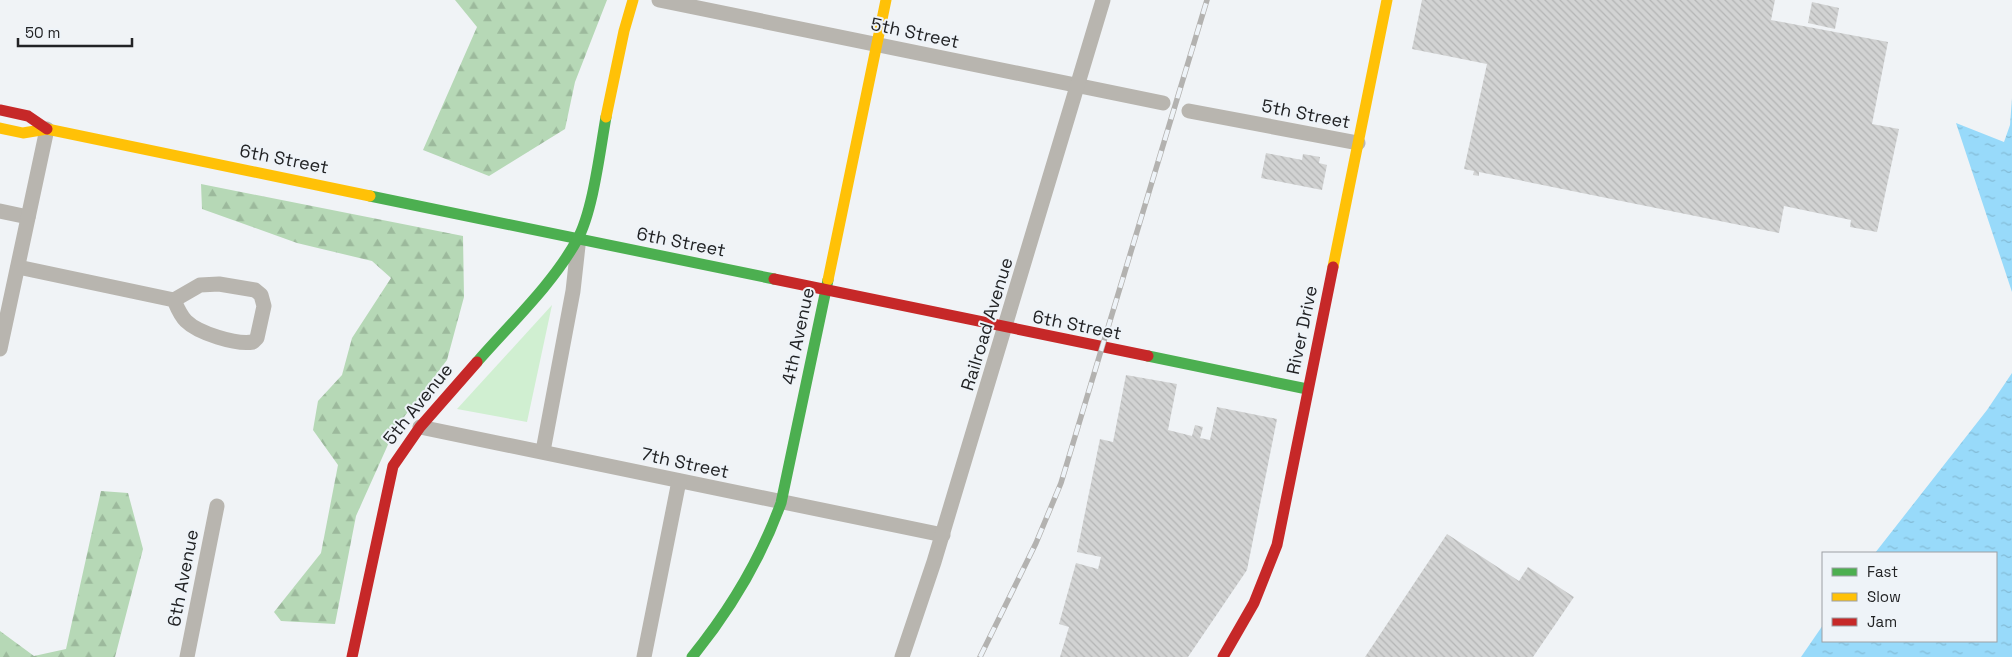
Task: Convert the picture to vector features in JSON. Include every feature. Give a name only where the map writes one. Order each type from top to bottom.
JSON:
[{"type":"main road","name":"5th Avenue","points":[[356,656],[393,466],[420,428],[558,270],[578,239],[586,217],[624,31],[633,0]]},
{"type":"main road","name":"4th Avenue","points":[[692,657],[742,593],[768,544],[781,503],[827,290],[886,0]]},
{"type":"main road","name":"River Drive","points":[[1223,657],[1252,611],[1268,578],[1277,546],[1307,389],[1387,0]]},
{"type":"main road","points":[[0,110],[28,116],[47,129]]},
{"type":"main road","points":[[0,128],[23,133],[47,129]]},
{"type":"main road","name":"6th Street","points":[[47,129],[1307,389]]},
{"type":"street","name":"5th Street","points":[[660,0],[1163,104]]},
{"type":"street","name":"Railroad Avenue","points":[[902,657],[942,535],[1103,0]]},
{"type":"street","name":"5th Street","points":[[1189,111],[1358,143]]},
{"type":"street","points":[[0,345],[47,129]]},
{"type":"street","points":[[0,211],[28,217]]},
{"type":"street","name":"5th Avenue","points":[[543,451],[573,291],[578,239]]},
{"type":"street","points":[[18,267],[174,300],[200,285],[218,284],[255,290],[261,295],[264,306],[257,338],[253,342],[244,344],[206,333],[185,320],[174,300]]},
{"type":"street","name":"7th Street","points":[[420,428],[543,451],[781,503],[942,535]]},
{"type":"street","points":[[644,657],[679,481]]},
{"type":"street","name":"6th Avenue","points":[[186,657],[217,506]]},
{"type":"green space","points":[[455,0],[607,0],[575,82],[565,129],[489,176],[423,150],[477,27]]},
{"type":"green space","points":[[201,184],[463,236],[464,297],[447,360],[395,429],[356,516],[335,624],[281,621],[274,612],[321,553],[338,465],[313,430],[318,401],[342,375],[352,338],[391,278],[372,261],[297,243],[202,209]]},
{"type":"green space","points":[[552,305],[527,422],[457,409]]},
{"type":"green space","points":[[101,491],[128,493],[143,549],[115,657],[0,657],[0,631],[34,656],[66,649]]},
{"type":"water","points":[[2012,98],[2012,292],[1956,123],[2004,142],[2010,125]]},
{"type":"water","points":[[2012,373],[2012,657],[1801,657],[1822,626],[1822,642],[1997,642],[1997,552],[1876,552],[1987,410]]},
{"type":"building","points":[[1422,0],[1775,0],[1771,20],[1888,42],[1872,124],[1899,129],[1877,232],[1850,227],[1851,220],[1784,206],[1779,233],[1479,172],[1479,176],[1473,175],[1474,171],[1464,169],[1487,64],[1412,49]]},
{"type":"building","points":[[1812,2],[1839,8],[1835,29],[1808,23]]},
{"type":"building","points":[[1266,153],[1302,160],[1303,154],[1320,157],[1319,163],[1327,165],[1322,190],[1261,178]]},
{"type":"building","points":[[1126,375],[1177,384],[1168,430],[1192,436],[1195,425],[1203,427],[1200,438],[1210,440],[1217,407],[1277,419],[1247,570],[1188,657],[1060,657],[1069,627],[1059,624],[1076,563],[1098,569],[1101,557],[1077,552],[1100,439],[1113,442]]},
{"type":"building","points":[[1447,534],[1519,581],[1528,567],[1574,597],[1533,657],[1365,657]]},
{"type":"railway","points":[[980,657],[1036,543],[1061,483],[1207,0]]},
{"type":"traffic: fast","points":[[477,362],[556,273],[577,240],[583,228],[592,197],[606,117]]},
{"type":"traffic: fast","points":[[370,196],[774,279]]},
{"type":"traffic: fast","points":[[692,657],[732,602],[754,565],[781,503],[828,280]]},
{"type":"traffic: fast","points":[[1148,356],[1307,389]]},
{"type":"traffic: slow","points":[[606,117],[624,31],[633,0]]},
{"type":"traffic: slow","points":[[828,280],[886,0]]},
{"type":"traffic: slow","points":[[1333,267],[1387,0]]},
{"type":"traffic: slow","points":[[0,128],[23,133],[47,129],[370,196]]},
{"type":"traffic: jam","points":[[0,110],[28,116],[47,129]]},
{"type":"traffic: jam","points":[[1223,657],[1254,603],[1277,545],[1333,267]]},
{"type":"traffic: jam","points":[[774,279],[1148,356]]},
{"type":"traffic: jam","points":[[352,657],[393,466],[420,427],[477,362]]}]
